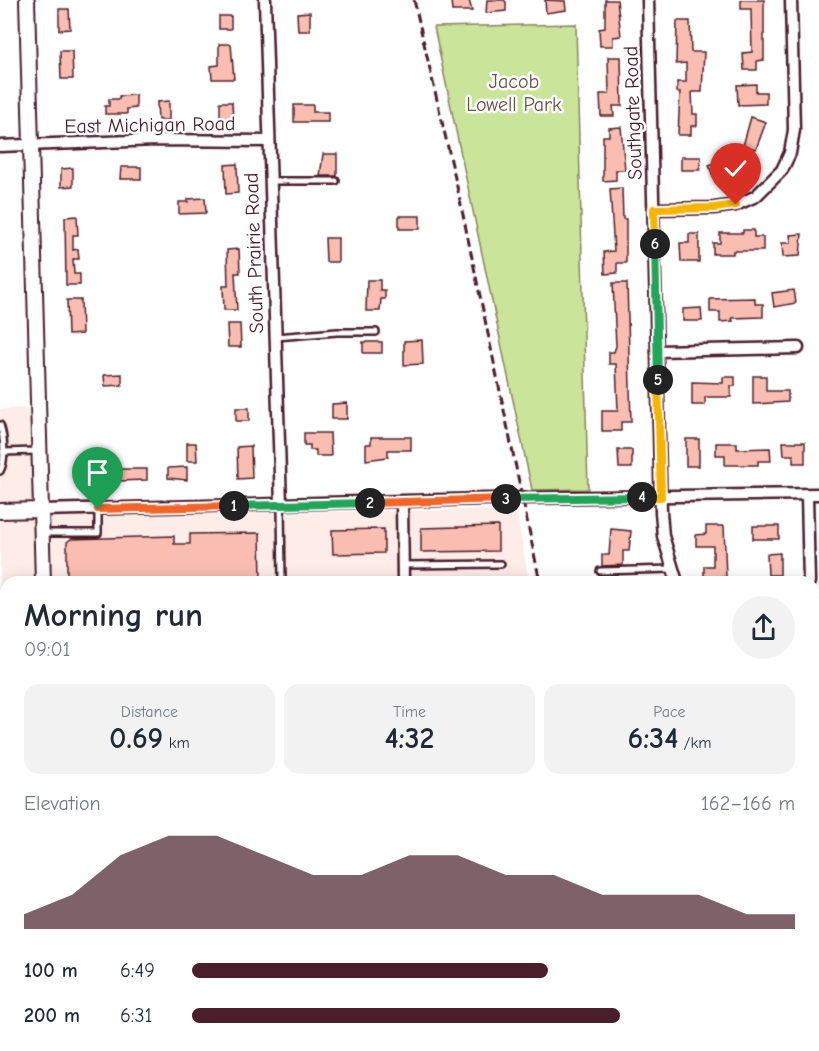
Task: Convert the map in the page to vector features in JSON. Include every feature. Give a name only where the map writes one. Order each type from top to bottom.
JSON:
[{"type":"main road","points":[[27,0],[42,576]]},
{"type":"main road","points":[[0,511],[41,510]]},
{"type":"street","name":"South Prairie Road","points":[[265,0],[280,505]]},
{"type":"street","name":"Southgate Road","points":[[648,0],[661,497],[663,536],[675,576]]},
{"type":"street","points":[[654,209],[714,208],[736,205],[756,196],[782,170],[790,153],[794,130],[791,0]]},
{"type":"street","name":"East Michigan Road","points":[[0,146],[157,140],[268,141]]},
{"type":"street","points":[[657,351],[798,348]]},
{"type":"street","points":[[41,510],[819,494]]},
{"type":"street","points":[[807,495],[809,576]]},
{"type":"street","points":[[402,502],[404,576]]},
{"type":"lane","points":[[270,181],[336,181]]},
{"type":"lane","points":[[274,338],[336,332],[376,332]]},
{"type":"lane","points":[[0,425],[3,452],[0,471]]},
{"type":"lane","points":[[3,452],[40,451]]},
{"type":"lane","points":[[280,505],[282,576]]},
{"type":"lane","points":[[41,533],[98,532],[98,509]]},
{"type":"lane","points":[[403,565],[501,564]]},
{"type":"lane","points":[[600,571],[674,569]]},
{"type":"shaded area","points":[[42,408],[47,516],[516,509],[528,576],[0,576],[0,409]]},
{"type":"green space","name":"Jacob Lowell Park","points":[[576,24],[588,489],[532,490],[434,27]]},
{"type":"building","points":[[451,0],[469,0],[472,11],[452,11]]},
{"type":"building","points":[[487,0],[504,0],[506,11],[486,13]]},
{"type":"building","points":[[545,0],[565,1],[566,10],[546,13]]},
{"type":"building","points":[[605,0],[617,0],[621,36],[613,37],[613,46],[600,46],[599,29],[605,28]]},
{"type":"building","points":[[741,0],[764,0],[764,60],[757,61],[757,70],[744,70],[743,53],[752,52],[751,9],[741,9]]},
{"type":"building","points":[[59,9],[69,9],[70,29],[59,30]]},
{"type":"building","points":[[310,12],[310,31],[298,31],[297,13]]},
{"type":"building","points":[[219,16],[231,16],[231,29],[219,29]]},
{"type":"building","points":[[677,21],[690,21],[691,52],[704,52],[702,92],[692,92],[693,114],[697,114],[697,126],[691,126],[691,135],[678,135],[680,92],[677,92],[677,82],[686,82],[686,63],[676,64]]},
{"type":"building","points":[[219,44],[231,44],[234,79],[212,79],[211,66],[219,65]]},
{"type":"building","points":[[60,51],[72,51],[73,79],[61,79]]},
{"type":"building","points":[[608,57],[621,57],[622,106],[613,106],[614,116],[601,116],[600,94],[609,94]]},
{"type":"building","points":[[756,84],[756,92],[766,92],[766,104],[738,105],[737,85]]},
{"type":"building","points":[[136,95],[136,108],[127,109],[127,114],[105,114],[105,106],[109,106],[109,99]]},
{"type":"building","points":[[169,101],[169,120],[158,120],[157,102]]},
{"type":"building","points":[[220,102],[232,102],[233,120],[220,120]]},
{"type":"building","points":[[294,105],[313,105],[313,112],[328,112],[328,122],[294,122]]},
{"type":"building","points":[[751,117],[766,122],[756,149],[743,146]]},
{"type":"building","points":[[621,127],[625,170],[616,170],[616,180],[603,181],[603,136],[609,136],[609,128]]},
{"type":"building","points":[[323,154],[337,154],[337,176],[320,176]]},
{"type":"building","points":[[681,157],[701,157],[700,170],[681,170]]},
{"type":"building","points":[[734,157],[738,170],[713,177],[709,165]]},
{"type":"building","points":[[237,164],[238,193],[226,194],[225,165]]},
{"type":"building","points":[[121,167],[141,167],[141,179],[120,179]]},
{"type":"building","points":[[73,168],[73,186],[61,187],[61,169]]},
{"type":"building","points":[[622,188],[623,219],[626,219],[626,263],[617,263],[617,273],[605,274],[604,252],[614,251],[610,189]]},
{"type":"building","points":[[205,198],[206,213],[179,214],[179,202]]},
{"type":"building","points":[[77,216],[78,235],[73,235],[73,250],[78,249],[79,259],[73,259],[74,274],[80,274],[80,285],[66,285],[65,217]]},
{"type":"building","points":[[399,216],[420,216],[420,229],[399,229]]},
{"type":"building","points":[[743,230],[754,230],[754,237],[763,237],[763,251],[713,254],[713,243],[720,243],[720,233],[743,233]]},
{"type":"building","points":[[689,234],[699,234],[699,262],[681,262],[680,243],[689,243]]},
{"type":"building","points":[[802,234],[800,256],[783,257],[782,243],[791,243],[790,235]]},
{"type":"building","points":[[325,238],[338,238],[338,262],[326,262]]},
{"type":"building","points":[[239,249],[240,273],[235,273],[237,310],[224,310],[223,286],[228,286],[227,250]]},
{"type":"building","points":[[367,280],[380,280],[380,290],[385,290],[385,299],[381,299],[380,311],[366,311]]},
{"type":"building","points":[[613,283],[627,283],[631,422],[621,422],[621,431],[602,431],[602,411],[618,411],[616,364],[609,364],[609,352],[614,352],[616,346]]},
{"type":"building","points":[[794,290],[796,303],[774,307],[772,293]]},
{"type":"building","points":[[755,298],[755,304],[763,304],[763,317],[732,318],[733,321],[720,322],[720,312],[710,312],[710,299]]},
{"type":"building","points":[[67,300],[81,300],[82,334],[68,335]]},
{"type":"building","points":[[701,308],[702,321],[683,321],[683,309]]},
{"type":"building","points":[[227,324],[240,324],[241,347],[228,347]]},
{"type":"building","points":[[422,340],[423,364],[404,365],[404,341]]},
{"type":"building","points":[[363,342],[382,342],[382,353],[363,353]]},
{"type":"building","points":[[122,374],[122,385],[105,386],[104,375]]},
{"type":"building","points":[[753,376],[766,376],[766,391],[788,391],[788,402],[753,404]]},
{"type":"building","points":[[723,377],[735,377],[735,386],[731,386],[731,397],[705,397],[705,405],[692,405],[692,382],[723,383]]},
{"type":"building","points":[[347,403],[347,419],[332,419],[332,404]]},
{"type":"building","points":[[236,408],[249,408],[249,421],[236,421]]},
{"type":"building","points":[[304,433],[330,433],[331,456],[316,456],[316,450],[310,450],[310,445],[304,445]]},
{"type":"building","points":[[371,437],[411,437],[411,450],[388,450],[388,457],[366,460],[366,444],[371,444]]},
{"type":"building","points":[[686,439],[699,439],[699,466],[686,466]]},
{"type":"building","points":[[783,442],[805,442],[805,463],[793,463],[793,455],[784,455]]},
{"type":"building","points":[[187,443],[196,443],[197,461],[187,461]]},
{"type":"building","points":[[716,443],[737,443],[737,449],[770,448],[771,461],[758,461],[758,465],[725,465],[725,455],[716,455]]},
{"type":"building","points":[[251,446],[252,478],[238,479],[237,447]]},
{"type":"building","points":[[618,450],[632,450],[632,468],[619,468]]},
{"type":"building","points":[[187,467],[187,480],[168,478],[168,468]]},
{"type":"building","points":[[116,469],[147,469],[147,480],[116,481]]},
{"type":"building","points":[[498,526],[498,551],[421,552],[421,528]]},
{"type":"building","points":[[706,526],[724,526],[726,576],[704,576],[704,566],[713,566],[713,546],[696,546],[696,535],[706,534]]},
{"type":"building","points":[[753,526],[779,526],[779,539],[753,539]]},
{"type":"building","points":[[384,529],[384,553],[333,554],[332,530]]},
{"type":"building","points":[[611,529],[631,531],[629,551],[623,551],[623,565],[602,566],[602,555],[609,555]]},
{"type":"building","points":[[260,533],[261,576],[67,576],[67,542],[71,539],[174,536],[174,544],[190,544],[190,534]]},
{"type":"building","points":[[780,553],[780,575],[768,575],[767,554]]},
{"type":"railway","points":[[414,0],[458,191],[539,576]]},
{"type":"route","points":[[98,509],[523,498],[661,497],[654,209],[714,208],[736,205]]}]
